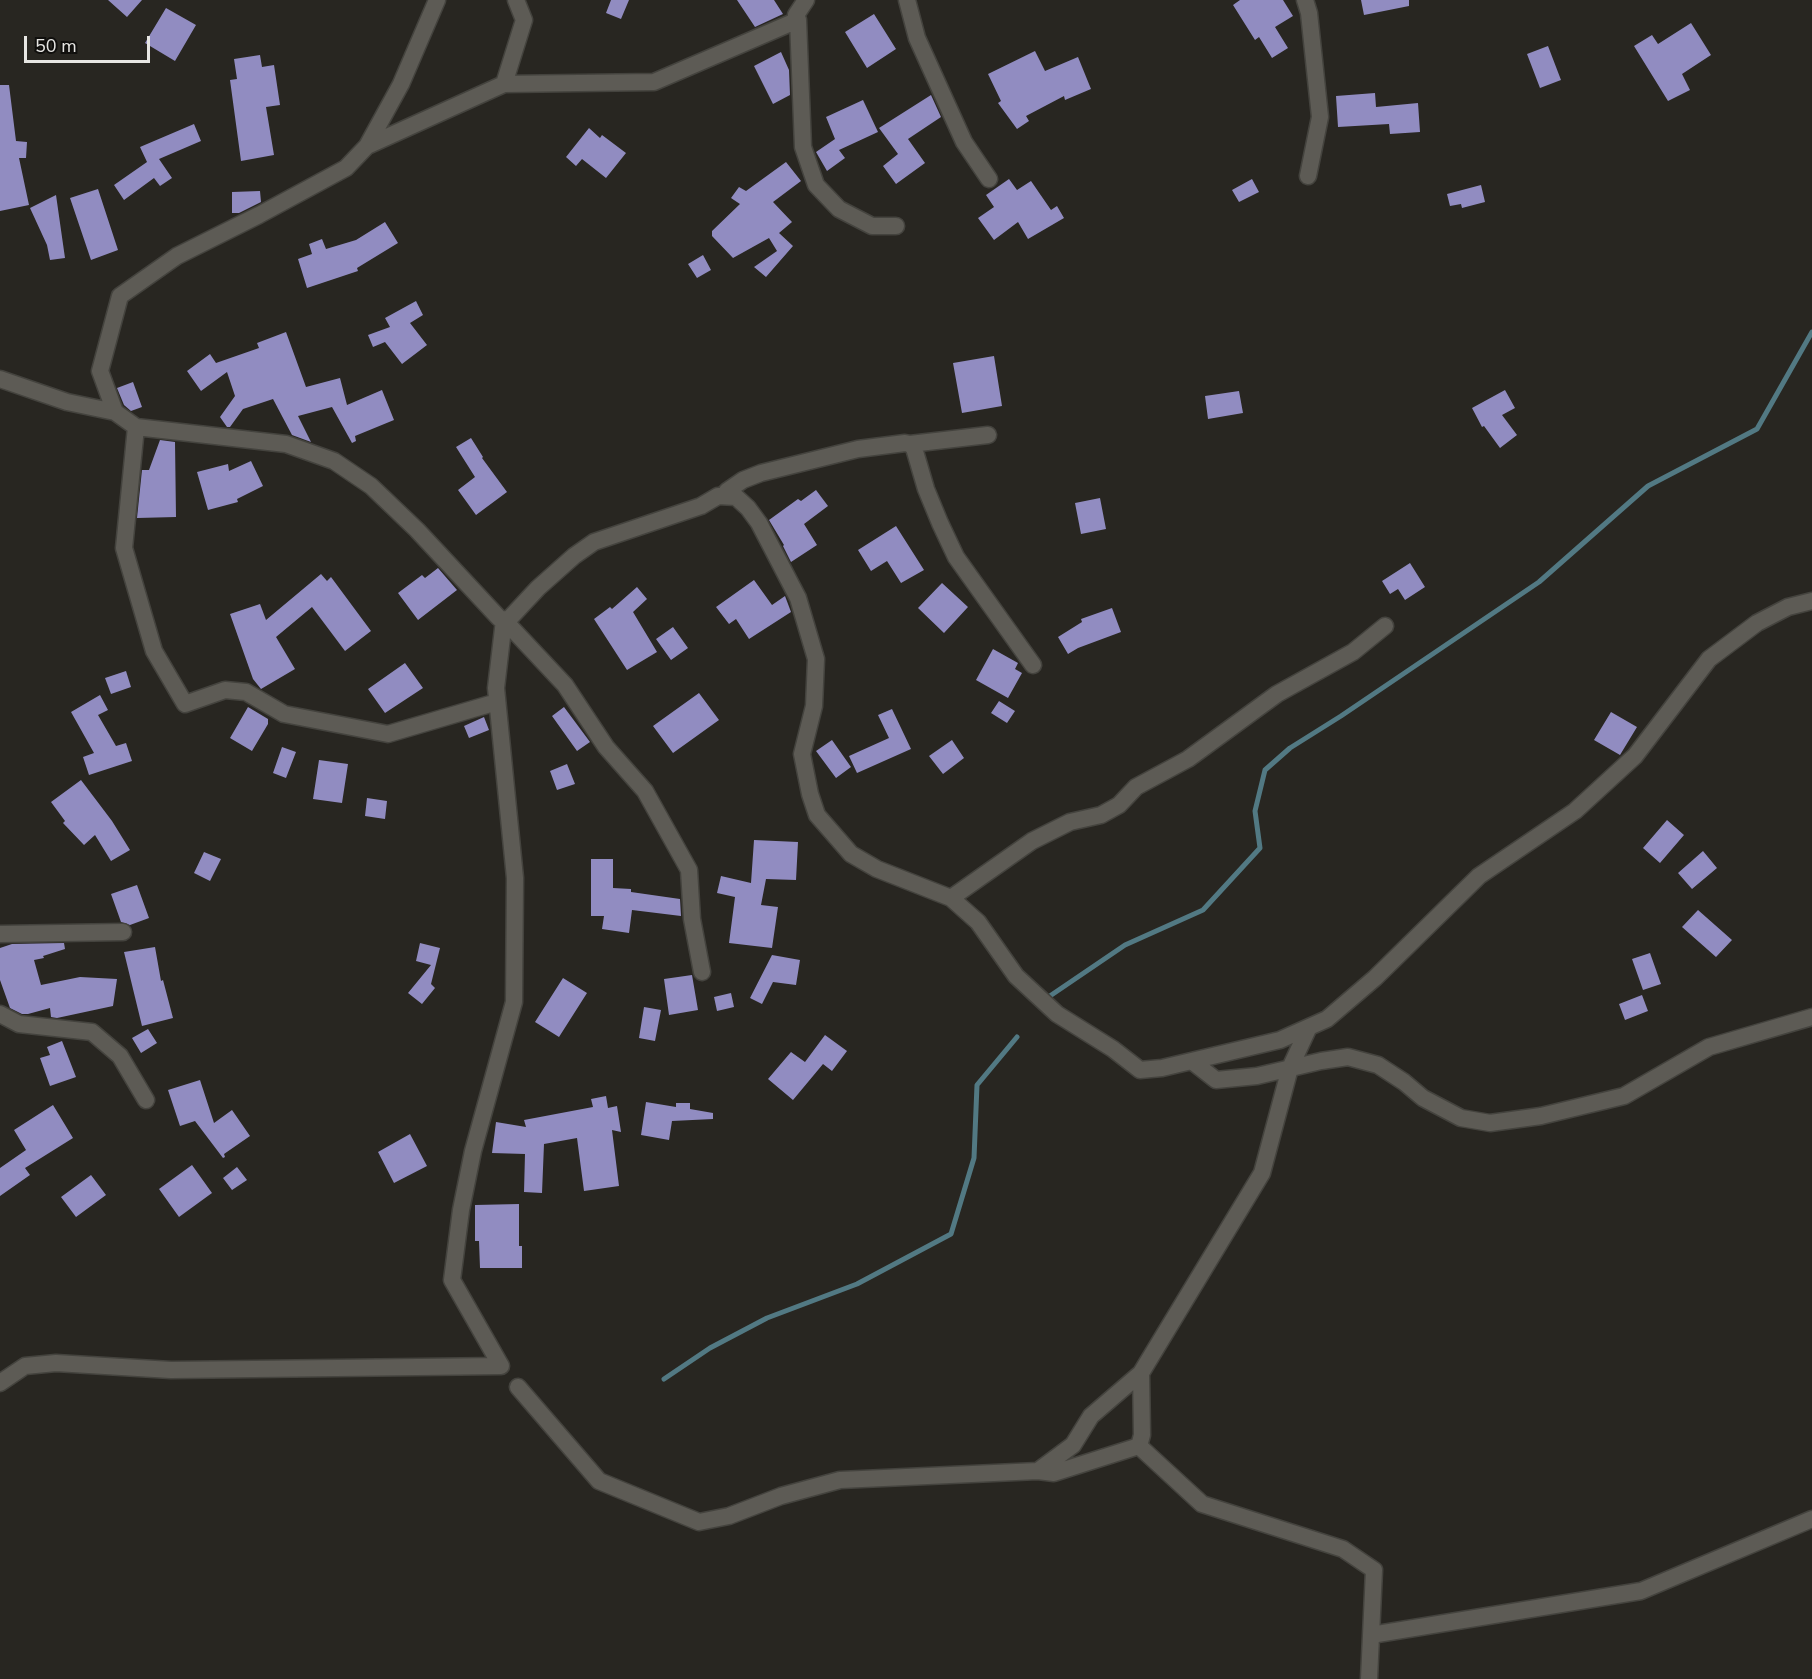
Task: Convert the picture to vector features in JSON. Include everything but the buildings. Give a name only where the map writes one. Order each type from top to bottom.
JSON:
[{"type":"street","points":[[116,412],[100,371],[120,296],[177,256],[260,215],[346,168],[367,146],[400,84],[437,0]]},
{"type":"street","points":[[504,84],[524,20],[516,0]]},
{"type":"street","points":[[806,0],[796,15],[803,147],[816,185],[839,208],[872,226],[896,226]]},
{"type":"street","points":[[907,0],[917,38],[964,142],[989,178]]},
{"type":"street","points":[[1305,0],[1309,13],[1320,117],[1308,176]]},
{"type":"street","points":[[367,146],[504,84],[654,82],[798,20]]},
{"type":"street","points":[[0,379],[67,402],[116,412],[136,427],[286,444],[334,461],[371,486],[417,530],[499,618],[504,620],[566,685],[606,747],[645,791],[689,870],[692,918],[702,972]]},
{"type":"street","points":[[136,427],[124,548],[154,651],[185,704],[225,690],[246,692],[284,714],[388,734],[497,702]]},
{"type":"street","points":[[729,495],[727,491],[743,480],[761,473],[858,449],[988,435]]},
{"type":"street","points":[[910,444],[914,448],[940,523],[956,557],[1033,665]]},
{"type":"street","points":[[504,620],[510,618],[538,588],[574,556],[594,542],[701,506],[718,496],[736,497],[759,523],[798,598],[816,659],[814,706],[802,754],[810,794],[818,815],[851,854],[877,869],[951,898],[978,922],[1016,976],[1057,1014],[1113,1049],[1140,1070],[1193,1062],[1280,1040],[1327,1019],[1375,978],[1479,876],[1575,812],[1635,756],[1709,659],[1757,623],[1788,607],[1812,601]]},
{"type":"street","points":[[0,1383],[25,1366],[56,1363],[171,1370],[501,1366],[452,1280],[461,1210],[473,1151],[514,1002],[515,878],[496,688],[504,620]]},
{"type":"street","points":[[951,898],[1032,841],[1070,822],[1101,815],[1119,805],[1136,787],[1188,759],[1277,694],[1353,652],[1385,626]]},
{"type":"street","points":[[0,934],[123,932]]},
{"type":"street","points":[[0,1014],[19,1024],[92,1032],[120,1056],[146,1100]]},
{"type":"street","points":[[1193,1062],[1216,1080],[1257,1076],[1321,1060],[1348,1057],[1378,1065],[1423,1098],[1461,1118],[1490,1123],[1541,1116],[1624,1096],[1709,1047],[1812,1017]]},
{"type":"street","points":[[1038,1471],[1073,1444],[1091,1416],[1140,1374],[1262,1173],[1290,1068],[1309,1027]]},
{"type":"street","points":[[1139,1446],[1142,1435],[1140,1374]]},
{"type":"street","points":[[518,1387],[599,1481],[699,1522],[729,1516],[781,1496],[840,1479],[1038,1471],[1054,1473],[1139,1446]]},
{"type":"street","points":[[1139,1446],[1202,1504],[1343,1549],[1374,1570],[1369,1679]]},
{"type":"street","points":[[1371,1635],[1641,1591],[1812,1519]]},
{"type":"waterway","points":[[1044,1000],[1125,945],[1203,910],[1260,848],[1255,811],[1265,770],[1290,748],[1539,582],[1648,486],[1757,429],[1812,332]]},
{"type":"waterway","points":[[664,1379],[710,1348],[767,1318],[857,1284],[951,1234],[974,1158],[977,1085],[1017,1037]]}]
